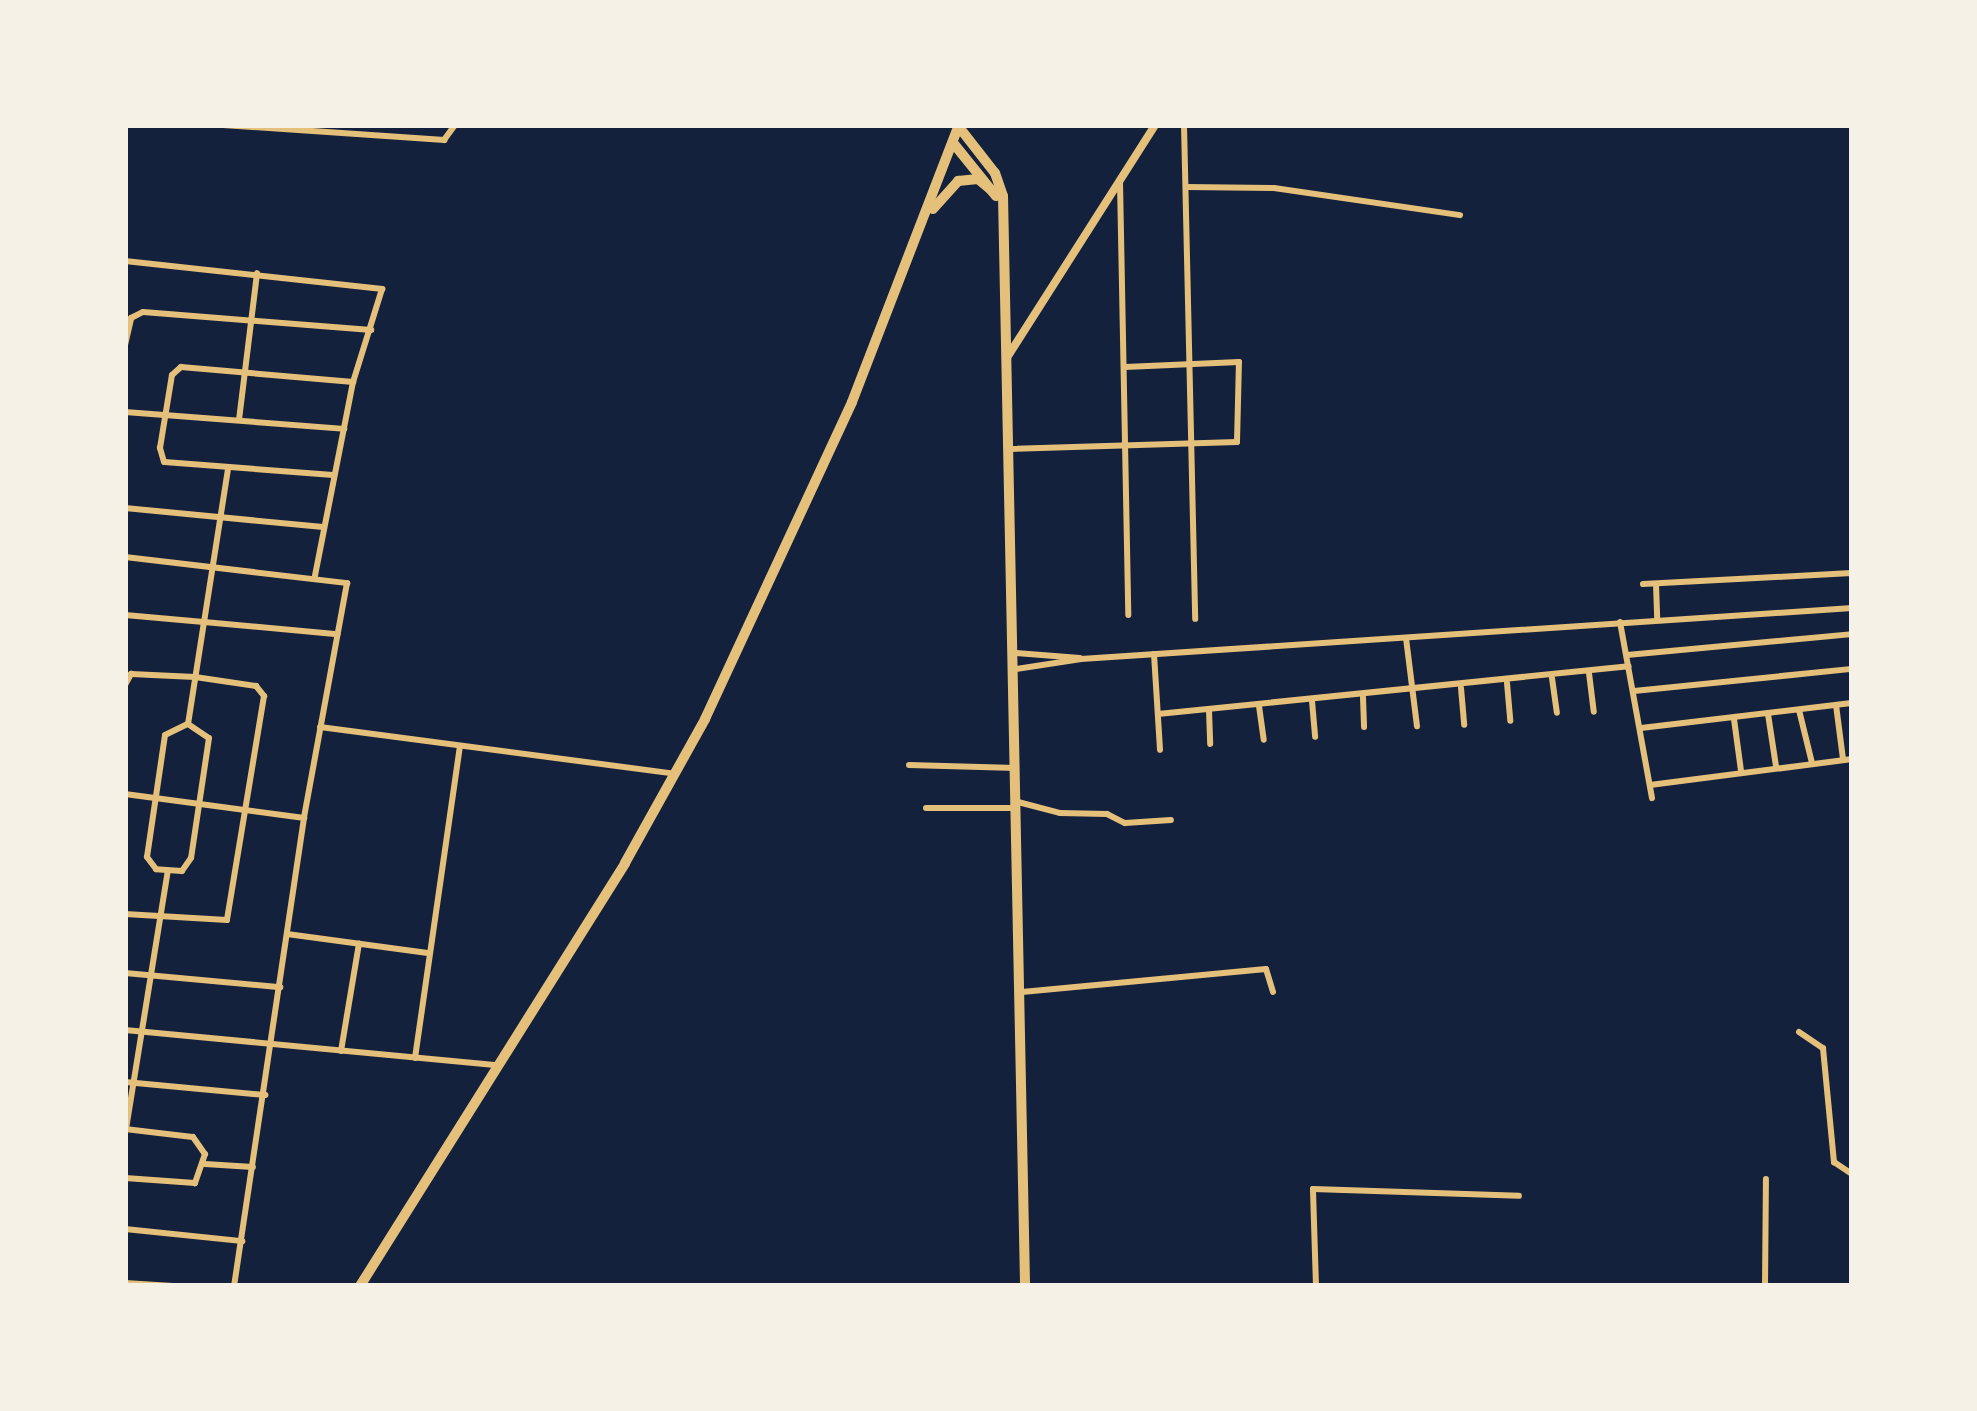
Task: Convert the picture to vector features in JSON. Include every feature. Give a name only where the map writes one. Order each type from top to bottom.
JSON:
[{"type":"main road","points":[[360,1286],[676,774],[778,569],[922,227],[959,126]]},
{"type":"main road","points":[[959,126],[999,191],[1002,211],[1016,652],[1025,1286]]},
{"type":"main road","points":[[954,144],[999,191]]},
{"type":"main road","points":[[922,227],[958,181],[978,179],[999,191]]},
{"type":"street","points":[[223,125],[444,140],[455,125]]},
{"type":"street","points":[[1008,356],[1155,125]]},
{"type":"street","points":[[1184,125],[1195,619]]},
{"type":"street","points":[[1120,180],[1128,615]]},
{"type":"street","points":[[1186,187],[1274,188],[1460,215]]},
{"type":"street","points":[[125,260],[376,285],[385,294],[353,382],[315,576]]},
{"type":"street","points":[[238,421],[257,273]]},
{"type":"street","points":[[125,345],[131,318],[142,312],[371,330]]},
{"type":"street","points":[[1011,450],[1237,442],[1240,365],[1189,362],[1126,368]]},
{"type":"street","points":[[333,476],[164,462],[160,448],[166,414],[176,368],[353,382]]},
{"type":"street","points":[[125,412],[344,430]]},
{"type":"street","points":[[188,724],[228,469]]},
{"type":"street","points":[[125,508],[323,527]]},
{"type":"street","points":[[125,557],[315,576],[348,583],[304,818],[234,1286]]},
{"type":"street","points":[[1642,584],[1852,574]]},
{"type":"street","points":[[1656,584],[1657,619]]},
{"type":"street","points":[[1016,669],[1081,659],[1852,608]]},
{"type":"street","points":[[125,615],[338,634]]},
{"type":"street","points":[[1620,622],[1652,798]]},
{"type":"street","points":[[1627,656],[1852,634]]},
{"type":"street","points":[[1406,638],[1417,726]]},
{"type":"street","points":[[1016,652],[1081,659]]},
{"type":"street","points":[[1035,653],[1036,668]]},
{"type":"street","points":[[1154,654],[1160,750]]},
{"type":"street","points":[[1158,714],[1508,684],[1629,666]]},
{"type":"street","points":[[1634,692],[1852,668]]},
{"type":"street","points":[[1589,673],[1594,712]]},
{"type":"street","points":[[125,685],[131,674],[195,677],[264,691],[248,811],[227,920],[125,914]]},
{"type":"street","points":[[1552,678],[1557,713]]},
{"type":"street","points":[[1508,684],[1510,721]]},
{"type":"street","points":[[1462,688],[1464,725]]},
{"type":"street","points":[[1362,697],[1364,727]]},
{"type":"street","points":[[1312,701],[1315,737]]},
{"type":"street","points":[[1641,728],[1852,703]]},
{"type":"street","points":[[1650,784],[1847,759],[1836,705]]},
{"type":"street","points":[[1259,706],[1264,740]]},
{"type":"street","points":[[1209,710],[1210,744]]},
{"type":"street","points":[[1799,710],[1812,763]]},
{"type":"street","points":[[1768,714],[1776,766]]},
{"type":"street","points":[[1734,718],[1740,771]]},
{"type":"street","points":[[188,724],[209,738],[189,865],[168,871],[147,862],[166,732],[188,724]]},
{"type":"street","points":[[320,727],[676,774]]},
{"type":"street","points":[[414,1058],[460,746]]},
{"type":"street","points":[[909,765],[1018,768]]},
{"type":"street","points":[[125,794],[304,818]]},
{"type":"street","points":[[926,808],[1018,805],[1060,813],[1107,814],[1125,823],[1171,820]]},
{"type":"street","points":[[168,871],[144,1032],[129,1082],[125,1129],[193,1137],[205,1164]]},
{"type":"street","points":[[287,934],[428,954]]},
{"type":"street","points":[[341,1051],[360,944]]},
{"type":"street","points":[[1022,992],[1266,969],[1274,992]]},
{"type":"street","points":[[125,973],[280,988]]},
{"type":"street","points":[[125,1030],[497,1066]]},
{"type":"street","points":[[1799,1032],[1823,1048],[1834,1162],[1852,1174]]},
{"type":"street","points":[[129,1082],[265,1095]]},
{"type":"street","points":[[205,1164],[253,1166]]},
{"type":"street","points":[[125,1178],[184,1185],[195,1183],[205,1164]]},
{"type":"street","points":[[1765,1286],[1766,1178]]},
{"type":"street","points":[[1316,1286],[1313,1189],[1518,1196]]},
{"type":"street","points":[[125,1229],[242,1241]]},
{"type":"street","points":[[125,1283],[173,1286]]}]
